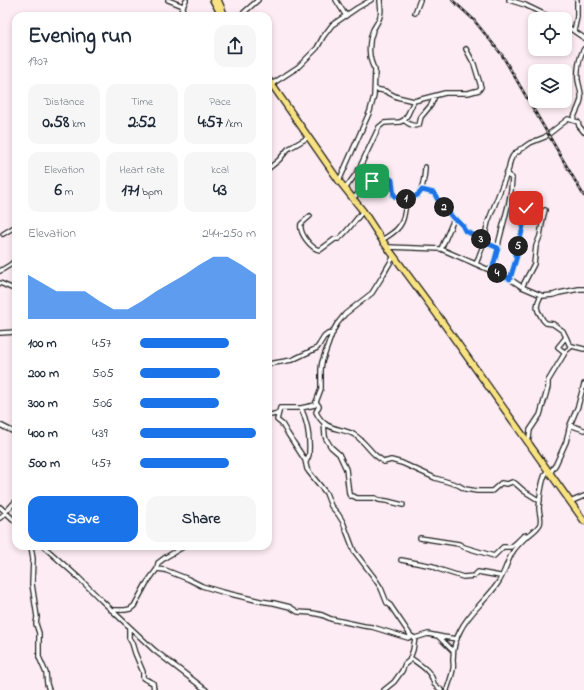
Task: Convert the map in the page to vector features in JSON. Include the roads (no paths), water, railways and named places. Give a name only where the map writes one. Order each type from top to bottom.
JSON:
[{"type":"highway","points":[[213,0],[220,12]]},
{"type":"highway","points":[[218,0],[221,12]]},
{"type":"highway","points":[[272,84],[339,181],[363,211],[382,240],[395,256],[584,521]]},
{"type":"street","points":[[168,0],[183,6]]},
{"type":"street","points":[[181,12],[186,0]]},
{"type":"street","points":[[244,12],[258,0]]},
{"type":"street","points":[[336,0],[346,16]]},
{"type":"street","points":[[272,84],[295,70],[317,48],[332,25],[364,2],[371,0]]},
{"type":"street","points":[[339,181],[370,111],[374,96],[375,70],[372,65],[369,51],[371,36],[380,16],[380,0]]},
{"type":"street","points":[[415,13],[420,0]]},
{"type":"street","points":[[509,0],[538,12]]},
{"type":"street","points":[[577,0],[577,18],[574,31],[584,38]]},
{"type":"street","points":[[375,89],[414,101],[445,93],[468,93],[480,90],[481,87],[474,64],[466,49]]},
{"type":"street","points":[[573,120],[581,100],[578,71],[581,54],[584,49]]},
{"type":"street","points":[[404,120],[413,126],[419,125],[421,116],[431,105],[435,96]]},
{"type":"street","points":[[345,189],[358,171],[379,127],[384,123],[400,122],[404,120],[414,101]]},
{"type":"street","points":[[476,264],[484,241],[488,222],[509,168],[509,164],[515,153],[530,143],[545,137],[568,119],[578,122],[579,126],[584,132]]},
{"type":"street","points":[[272,166],[288,149],[309,136]]},
{"type":"street","points":[[382,240],[399,228],[409,200],[419,194],[422,190],[425,174],[424,167]]},
{"type":"street","points":[[492,270],[511,190],[512,178],[506,174]]},
{"type":"street","points":[[352,199],[377,177],[384,176],[392,180],[394,196],[409,200]]},
{"type":"street","points":[[422,190],[434,193],[439,202],[454,219],[462,225],[465,231],[498,248]]},
{"type":"street","points":[[510,279],[517,256],[515,255],[521,238],[526,208]]},
{"type":"street","points":[[522,287],[534,264],[536,246],[540,236],[545,210]]},
{"type":"street","points":[[310,216],[301,224],[301,230],[310,244],[314,248],[320,250],[335,239],[343,236],[363,211]]},
{"type":"street","points":[[441,249],[454,219]]},
{"type":"street","points":[[3,234],[12,228]]},
{"type":"street","points":[[388,247],[441,249],[492,270],[522,287],[541,295],[553,295],[584,289]]},
{"type":"street","points":[[280,408],[301,408],[315,405],[321,390],[322,362],[337,324],[345,314],[372,293],[395,256]]},
{"type":"street","points":[[0,271],[12,263]]},
{"type":"street","points":[[0,283],[12,288]]},
{"type":"street","points":[[541,295],[538,302],[538,311],[543,320],[563,331],[569,344],[584,349]]},
{"type":"street","points":[[0,333],[12,332]]},
{"type":"street","points":[[272,363],[292,360],[311,351],[317,348],[324,337],[333,333]]},
{"type":"street","points":[[564,353],[564,351],[558,347],[566,336]]},
{"type":"street","points":[[526,441],[529,438],[530,430],[540,415],[548,387],[548,381],[564,353],[572,346]]},
{"type":"street","points":[[447,690],[453,668],[454,645],[460,630],[469,617],[492,592],[502,577],[514,550],[540,524],[539,509],[545,473],[556,464],[566,442],[584,384]]},
{"type":"street","points":[[316,402],[319,406],[316,412],[324,423],[331,427],[353,434],[384,462],[391,460],[402,463],[435,478],[458,485],[465,489],[477,491],[492,491],[501,483],[507,484],[512,482],[540,501]]},
{"type":"street","points":[[272,416],[278,413],[280,408]]},
{"type":"street","points":[[280,408],[278,420],[306,462],[307,469],[326,493],[331,506],[340,517],[354,551],[373,576],[387,603],[413,637],[413,650],[410,660],[405,664],[394,682],[384,690]]},
{"type":"street","points":[[301,408],[308,427],[309,456],[306,462]]},
{"type":"street","points":[[324,423],[326,439],[331,447],[339,454],[346,469],[350,496],[357,498],[375,498],[403,505]]},
{"type":"street","points":[[0,425],[12,432]]},
{"type":"street","points":[[570,426],[584,430]]},
{"type":"street","points":[[533,497],[541,492]]},
{"type":"street","points":[[570,502],[584,496]]},
{"type":"street","points":[[0,518],[12,504]]},
{"type":"street","points":[[0,507],[12,518]]},
{"type":"street","points":[[420,538],[459,544],[464,547],[494,556],[503,547],[510,547],[523,536],[530,535]]},
{"type":"street","points":[[32,550],[33,559],[32,584],[37,617],[36,624],[39,633],[39,657],[46,673],[49,690]]},
{"type":"street","points":[[48,550],[154,650],[206,690]]},
{"type":"street","points":[[110,610],[125,610],[134,606],[146,584],[157,569],[158,563],[178,550]]},
{"type":"street","points":[[401,560],[433,566],[463,577],[474,576],[478,572],[502,577]]},
{"type":"street","points":[[157,569],[165,570],[202,586],[222,592],[290,607],[298,612],[322,615],[331,619],[372,627],[408,638],[428,634],[457,639]]},
{"type":"street","points":[[129,626],[129,638],[143,672],[143,678],[153,683],[154,690]]},
{"type":"street","points":[[438,636],[454,651]]},
{"type":"street","points":[[410,660],[426,669],[434,684],[440,690]]},
{"type":"railway","points":[[452,0],[473,19],[502,55],[584,196]]}]
